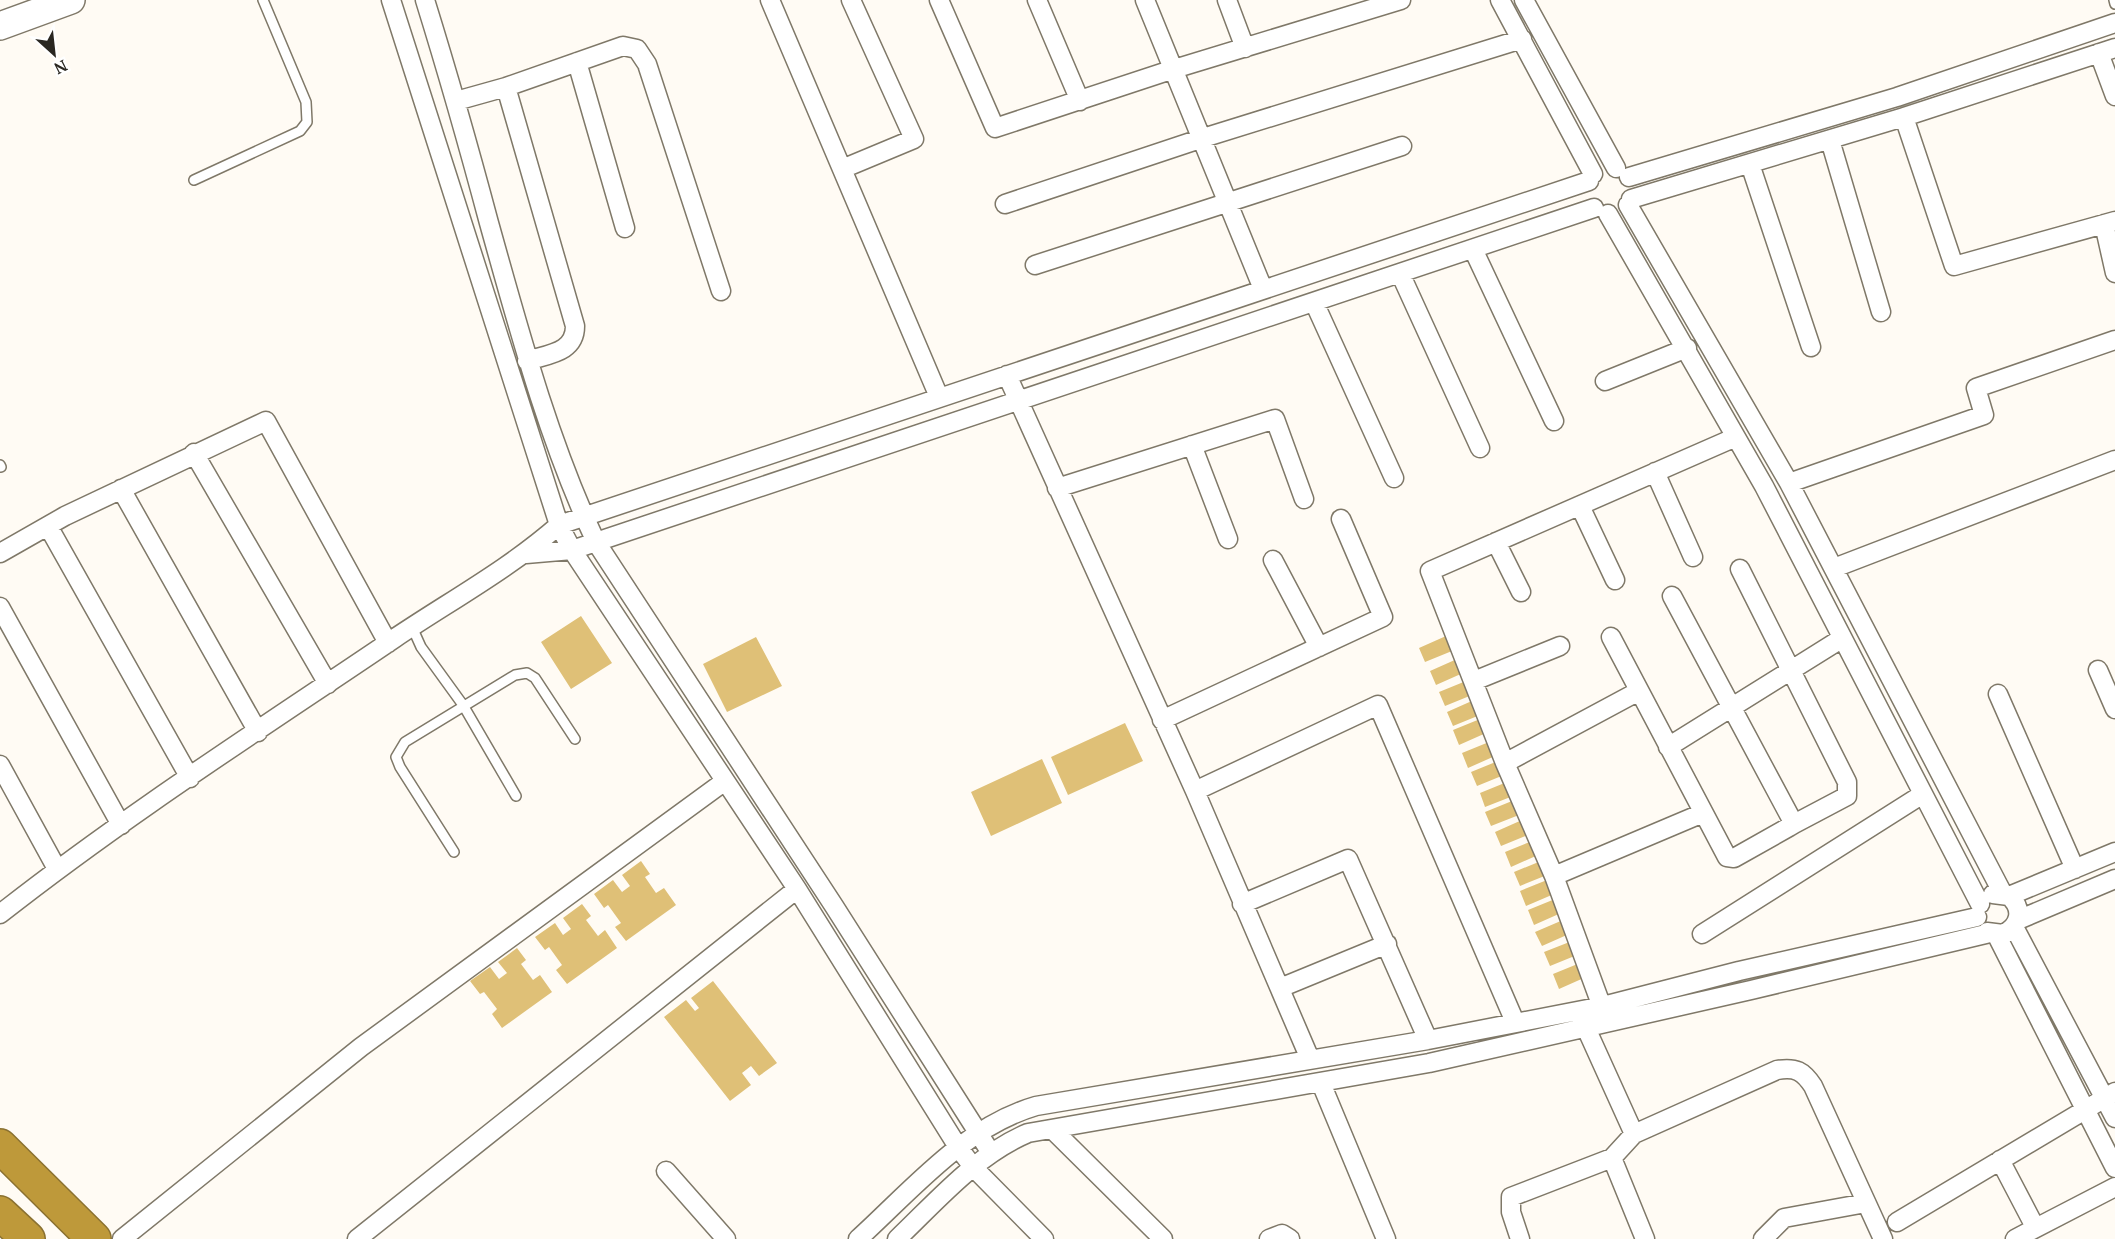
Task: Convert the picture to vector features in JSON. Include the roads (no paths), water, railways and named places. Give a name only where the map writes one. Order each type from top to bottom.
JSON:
[{"type":"highway","points":[[0,1146],[94,1239]]},
{"type":"highway","points":[[0,1213],[28,1239]]},
{"type":"street","points":[[0,26],[70,0]]},
{"type":"street","points":[[391,0],[559,525],[572,549],[797,889],[958,1147],[973,1167],[1044,1239]]},
{"type":"street","points":[[425,0],[456,101],[527,361],[584,516],[596,542],[720,730],[991,1153]]},
{"type":"street","points":[[770,0],[939,397]]},
{"type":"street","points":[[842,169],[914,139],[851,0]]},
{"type":"street","points":[[939,0],[995,128],[1174,69],[1401,0]]},
{"type":"street","points":[[1037,0],[1080,101]]},
{"type":"street","points":[[1145,0],[1263,290]]},
{"type":"street","points":[[1227,0],[1245,48]]},
{"type":"street","points":[[1500,0],[1591,177],[1587,195],[1601,211],[1687,348],[1764,486],[1923,794],[1979,911],[1984,929],[1993,934],[2115,1168]]},
{"type":"street","points":[[1524,0],[1622,173],[1632,184],[1629,202],[1789,483],[2006,895],[2018,907],[2016,923],[2110,1095],[2115,1118]]},
{"type":"street","points":[[0,914],[57,869],[121,825],[388,643],[526,554],[559,525],[1263,290],[1591,177],[1608,167],[1622,173],[1897,97],[2115,23]]},
{"type":"street","points":[[1005,204],[1203,138],[1522,39]]},
{"type":"street","points":[[456,101],[506,87],[623,46],[637,49],[651,75],[721,291]]},
{"type":"street","points":[[526,554],[572,549],[596,542],[1473,249],[1601,211],[1622,210],[1629,202],[1904,117],[2107,50],[2115,96]]},
{"type":"street","points":[[577,62],[625,228]]},
{"type":"street","points":[[506,87],[575,326],[575,337],[572,344],[527,361]]},
{"type":"street","points":[[1904,117],[1954,266],[2110,222],[2115,273]]},
{"type":"street","points":[[1830,140],[1881,312]]},
{"type":"street","points":[[1035,265],[1402,146]]},
{"type":"street","points":[[1750,164],[1811,347]]},
{"type":"street","points":[[1473,249],[1554,421]]},
{"type":"street","points":[[1400,273],[1480,448]]},
{"type":"street","points":[[1314,302],[1394,478]]},
{"type":"street","points":[[1789,483],[1984,415],[1976,388],[2115,340]]},
{"type":"street","points":[[1605,381],[1687,348]]},
{"type":"street","points":[[1007,375],[1195,791],[1310,1059]]},
{"type":"street","points":[[1057,488],[1275,419],[1304,499]]},
{"type":"street","points":[[0,553],[121,489],[266,421],[388,643]]},
{"type":"street","points":[[1605,1015],[1554,876],[1505,763],[1430,572],[1736,437]]},
{"type":"street","points":[[1192,445],[1228,539]]},
{"type":"street","points":[[194,453],[328,684]]},
{"type":"street","points":[[1834,568],[2115,460]]},
{"type":"street","points":[[1655,472],[1693,557]]},
{"type":"street","points":[[121,489],[258,732]]},
{"type":"street","points":[[1580,506],[1615,580]]},
{"type":"street","points":[[1162,720],[1383,618],[1341,519]]},
{"type":"street","points":[[48,526],[190,778]]},
{"type":"street","points":[[1496,542],[1521,592]]},
{"type":"street","points":[[1273,560],[1319,647]]},
{"type":"street","points":[[1611,637],[1727,857],[1734,858],[1847,796],[1847,782],[1740,570]]},
{"type":"street","points":[[1672,596],[1794,824]]},
{"type":"street","points":[[0,606],[121,825]]},
{"type":"street","points":[[1668,747],[1841,639]]},
{"type":"street","points":[[1474,681],[1560,646]]},
{"type":"street","points":[[2098,670],[2115,709]]},
{"type":"street","points":[[1505,763],[1639,691]]},
{"type":"street","points":[[1998,694],[2075,869]]},
{"type":"street","points":[[1195,791],[1378,705],[1515,1022]]},
{"type":"street","points":[[699,741],[720,730]]},
{"type":"street","points":[[0,765],[57,869]]},
{"type":"street","points":[[122,1239],[361,1047],[725,782]]},
{"type":"street","points":[[1702,934],[1923,794]]},
{"type":"street","points":[[1554,876],[1703,813]]},
{"type":"street","points":[[897,1239],[973,1167],[991,1153],[1028,1133],[1429,1063],[1586,1028],[1605,1015],[1739,971],[1979,911],[1990,895],[2006,895],[2115,852]]},
{"type":"street","points":[[1242,904],[1348,859],[1428,1040]]},
{"type":"street","points":[[858,1239],[958,1147],[977,1133],[1018,1111],[1036,1106],[1428,1040],[1515,1022],[1605,1015],[1993,934],[2003,934],[2016,923],[2115,879]]},
{"type":"street","points":[[357,1239],[797,889]]},
{"type":"street","points":[[1280,988],[1387,944]]},
{"type":"street","points":[[1586,1028],[1634,1134]]},
{"type":"street","points":[[1520,1239],[1511,1212],[1511,1197],[1612,1158],[1634,1134],[1777,1070],[1792,1068],[1804,1073],[1813,1086],[1883,1239]]},
{"type":"street","points":[[1321,1083],[1386,1239]]},
{"type":"street","points":[[1897,1222],[2110,1095]]},
{"type":"street","points":[[1053,1130],[1163,1239]]},
{"type":"street","points":[[1612,1158],[1645,1239]]},
{"type":"street","points":[[2000,1160],[2033,1220],[2032,1230]]},
{"type":"street","points":[[666,1171],[726,1239]]},
{"type":"street","points":[[2015,1239],[2115,1186]]},
{"type":"street","points":[[1763,1239],[1784,1218],[1866,1203]]},
{"type":"street","points":[[1269,1239],[1282,1234],[1290,1239]]},
{"type":"lane","points":[[194,180],[300,131],[307,122],[306,102],[263,0]]},
{"type":"lane","points":[[412,627],[421,646],[463,705],[516,796]]},
{"type":"lane","points":[[454,852],[396,758],[405,742],[515,675],[527,673],[535,678],[575,739]]}]
